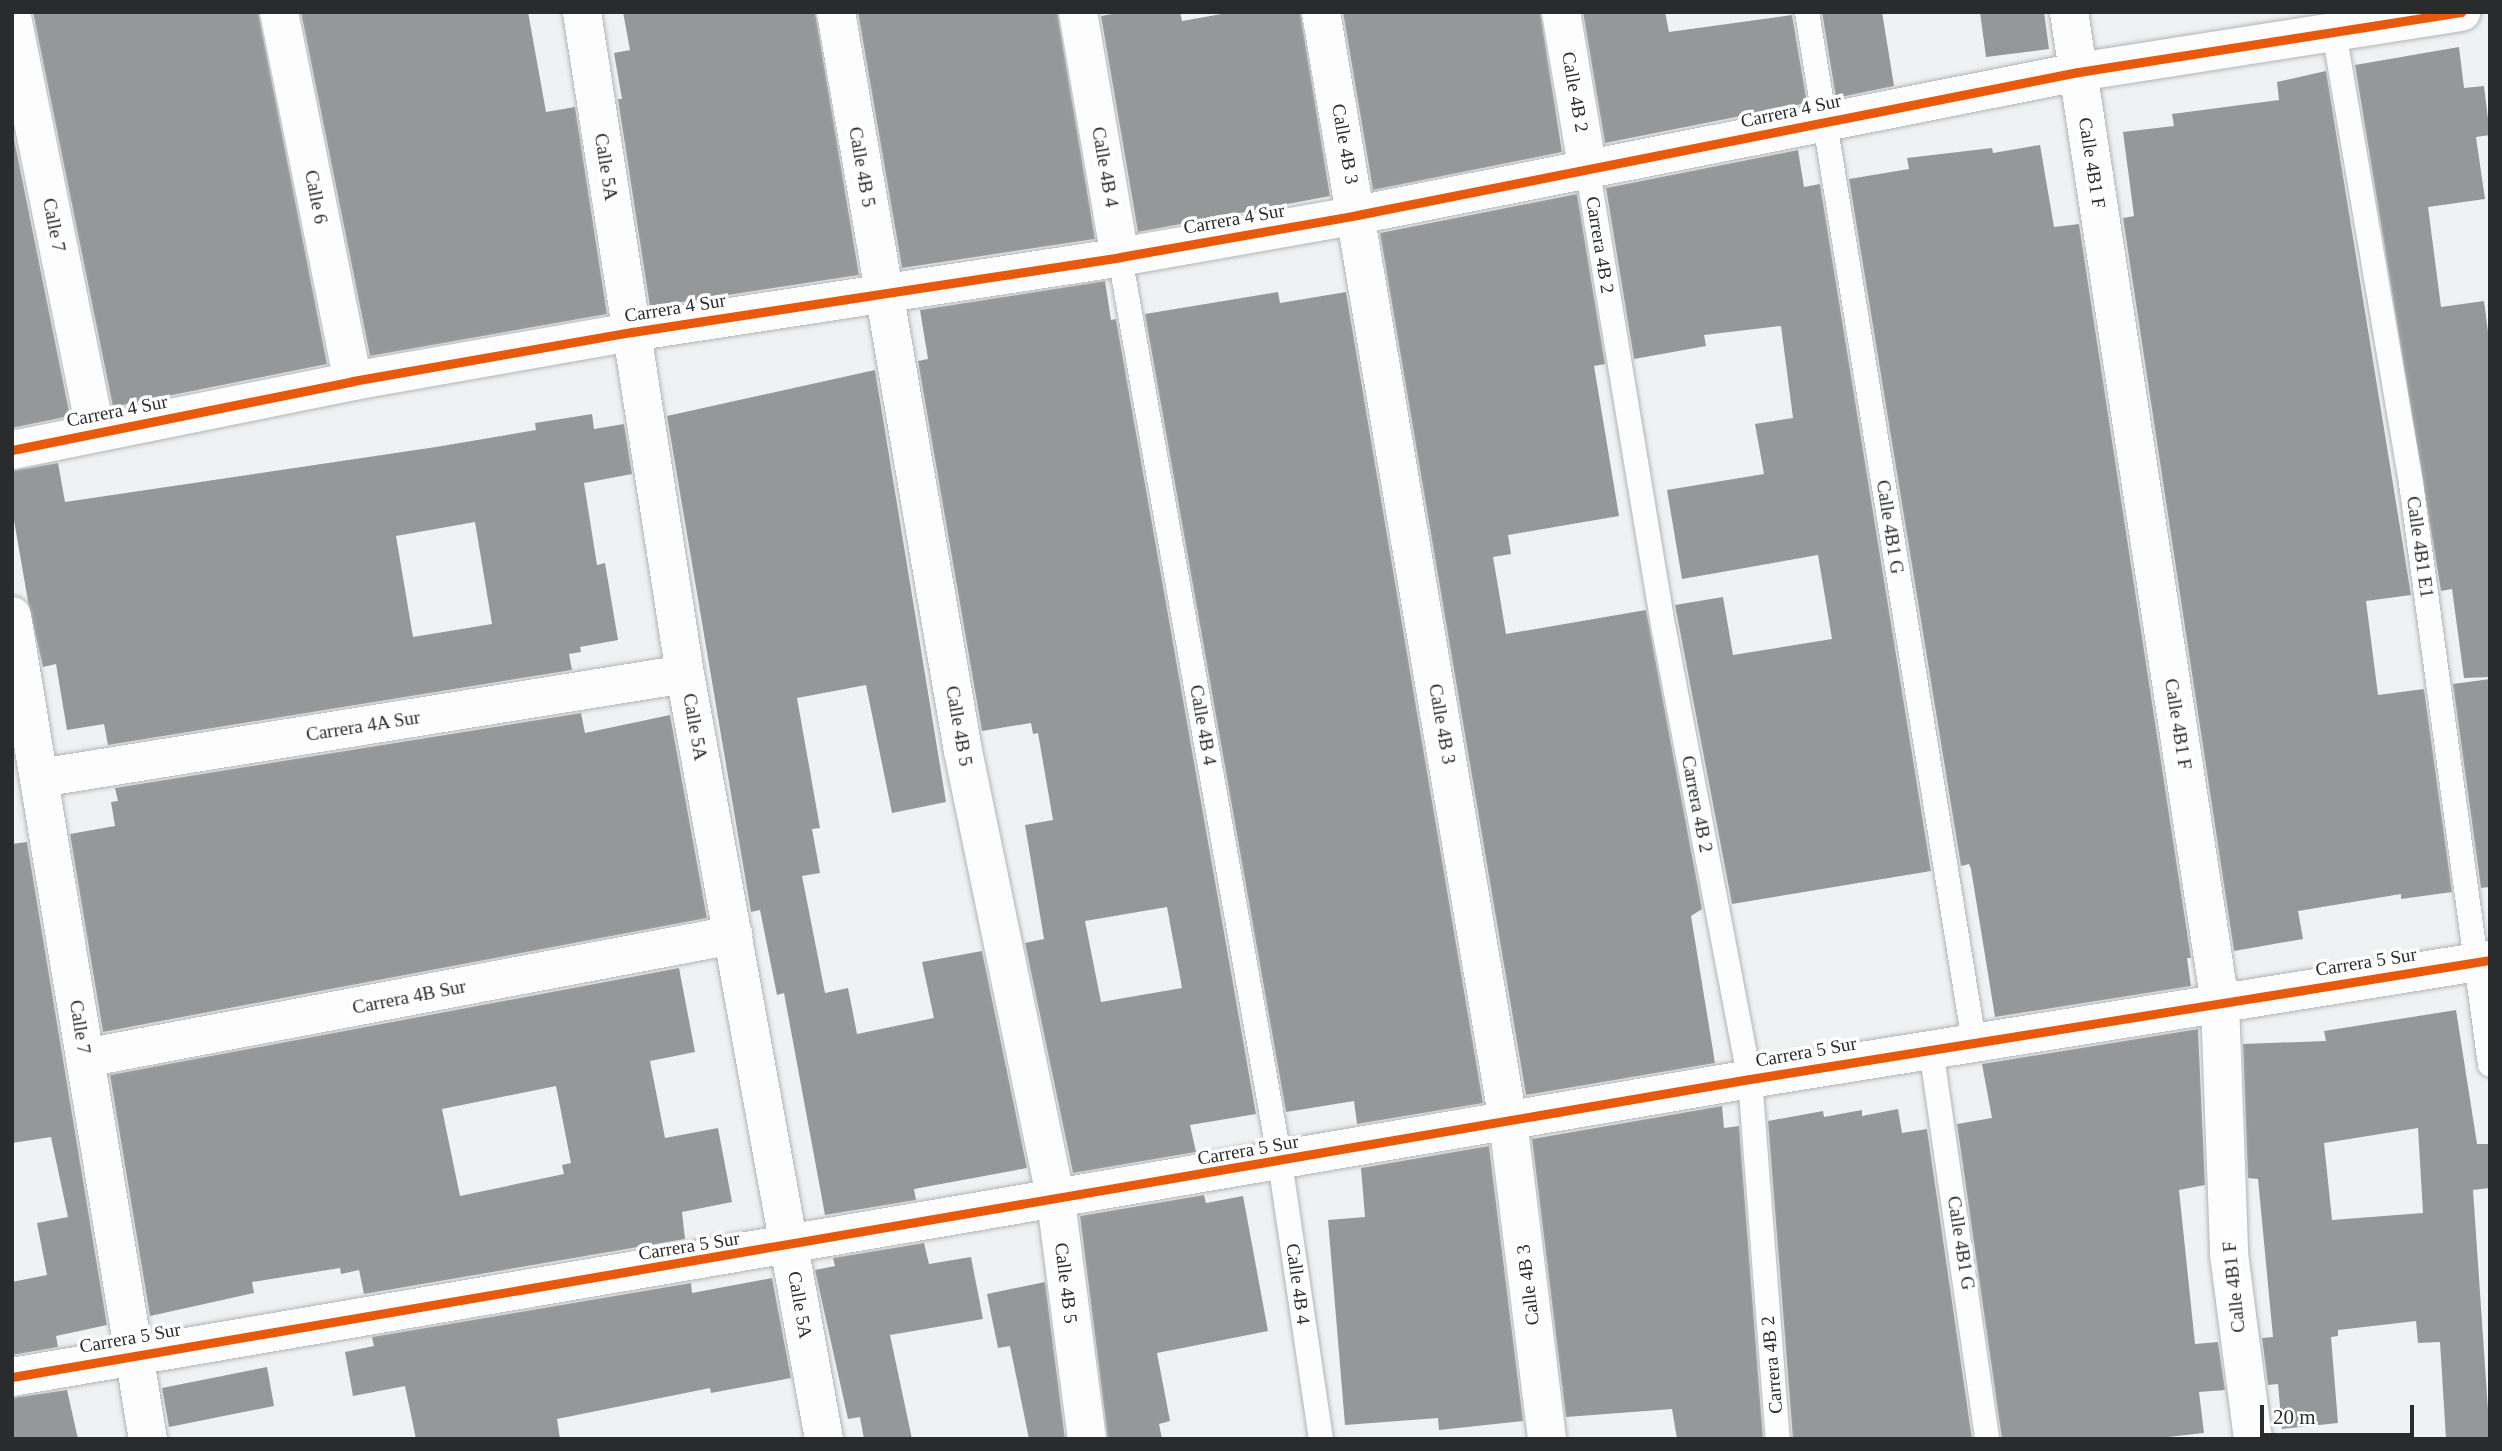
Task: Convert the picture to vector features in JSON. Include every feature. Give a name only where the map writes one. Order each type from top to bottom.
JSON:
[{"type":"street","name":"Calle 6","points":[[279,12],[354,381]]},
{"type":"street","name":"Calle 5A","points":[[582,12],[685,674],[824,1439]]},
{"type":"street","name":"Calle 4B 5","points":[[836,12],[963,751],[1056,1201],[1087,1439]]},
{"type":"street","name":"Calle 4B 4","points":[[1078,12],[1120,257]]},
{"type":"street","name":"Calle 4B 3","points":[[1321,12],[1508,1121],[1547,1439]]},
{"type":"street","name":"Calle 4B 2","points":[[1561,12],[1588,172]]},
{"type":"street","name":"Calle 4B1 F","points":[[2069,12],[2220,1003],[2229,1254],[2253,1439]]},
{"type":"street","name":"Carrera 4 Sur","points":[[12,450],[354,381],[632,332],[1120,257],[1357,215],[1588,172],[1824,121],[2078,72],[2354,24],[2461,12]]},
{"type":"street","name":"Calle 7","points":[[12,17],[96,432]]},
{"type":"street","name":"Calle 7","points":[[12,616],[148,1439]]},
{"type":"street","name":"Carrera 4A Sur","points":[[40,778],[685,674]]},
{"type":"street","name":"Carrera 4B Sur","points":[[85,1058],[733,935]]},
{"type":"street","name":"Carrera 5 Sur","points":[[12,1377],[789,1247],[1750,1079],[2484,961]]},
{"type":"lane","name":"Calle 4B1 G","points":[[1807,12],[1974,1042]]},
{"type":"lane","name":"Calle 4B1 E1","points":[[2354,24],[2411,483],[2484,961],[2490,1065]]},
{"type":"lane","name":"Carrera 4B 2","points":[[1588,172],[1664,630],[1750,1079],[1778,1439]]},
{"type":"lane","name":"Calle 4B 4","points":[[1120,257],[1280,1162],[1321,1439]]},
{"type":"lane","name":"Calle 4B1 G","points":[[1931,1049],[1987,1439]]},
{"type":"building","points":[[33,12],[258,12],[327,364],[113,407]]},
{"type":"building","points":[[301,12],[528,12],[546,112],[575,107],[607,314],[370,356]]},
{"type":"building","points":[[623,12],[815,12],[859,275],[650,307],[618,99],[622,99],[614,53],[630,50]]},
{"type":"building","points":[[858,12],[1057,12],[1095,239],[902,268]]},
{"type":"building","points":[[1124,12],[1180,12],[1182,21],[1233,12],[1300,12],[1330,196],[1138,232],[1101,16]]},
{"type":"building","points":[[1343,12],[1540,12],[1562,152],[1373,190]]},
{"type":"building","points":[[1583,12],[1665,12],[1669,32],[1792,15],[1807,103],[1605,143]]},
{"type":"building","points":[[1822,12],[1882,12],[1894,86],[1836,98]]},
{"type":"building","points":[[1980,12],[2044,12],[2049,49],[1986,57]]},
{"type":"building","points":[[2459,47],[2464,88],[2484,86],[2490,135],[2476,137],[2485,199],[2428,207],[2441,307],[2484,301],[2490,347],[2490,677],[2464,678],[2452,589],[2441,591],[2355,65]]},
{"type":"building","points":[[2326,71],[2411,595],[2366,601],[2378,695],[2424,689],[2452,892],[2401,899],[2401,894],[2298,911],[2303,939],[2234,951],[2123,218],[2134,216],[2123,132],[2174,126],[2172,114],[2279,100],[2277,82]]},
{"type":"building","points":[[12,129],[70,416],[12,428]]},
{"type":"building","points":[[2040,145],[2054,227],[2079,224],[2191,958],[2187,958],[2191,986],[1995,1017],[1971,869],[1969,864],[1961,866],[1849,179],[1909,169],[1907,158],[1992,148],[1993,153]]},
{"type":"building","points":[[1798,150],[1804,187],[1820,184],[1931,871],[1732,904],[1675,605],[1723,597],[1733,655],[1832,639],[1818,555],[1682,579],[1667,490],[1764,474],[1755,424],[1793,418],[1781,326],[1704,335],[1706,346],[1634,359],[1606,188]]},
{"type":"building","points":[[1577,194],[1605,364],[1594,366],[1619,516],[1508,535],[1511,554],[1493,557],[1506,634],[1646,610],[1702,909],[1691,916],[1715,1063],[1526,1095],[1380,233]]},
{"type":"building","points":[[1105,281],[1111,320],[1116,319],[1256,1114],[1190,1125],[1196,1152],[1073,1173],[1025,943],[1044,939],[1025,825],[1053,820],[1038,733],[1033,734],[1031,723],[982,731],[918,361],[928,359],[920,310]],"holes":[[[1167,907],[1182,988],[1101,1002],[1085,921]]]},
{"type":"building","points":[[1278,292],[1280,303],[1346,292],[1483,1103],[1357,1124],[1354,1101],[1286,1112],[1145,314]]},
{"type":"building","points":[[875,370],[946,802],[892,813],[866,685],[797,698],[820,828],[812,829],[820,873],[802,876],[825,993],[848,988],[857,1034],[934,1018],[922,962],[982,951],[1027,1168],[914,1189],[916,1200],[825,1215],[784,993],[777,995],[760,910],[751,912],[667,416]]},
{"type":"building","points":[[592,414],[594,429],[624,424],[632,474],[584,483],[597,565],[605,563],[618,640],[580,647],[581,652],[569,654],[572,670],[108,745],[104,724],[67,730],[56,664],[43,667],[28,601],[12,509],[12,471],[58,463],[65,502],[436,447],[536,430],[535,423]],"holes":[[[475,522],[492,624],[413,637],[396,536]]]},
{"type":"building","points":[[2490,679],[2490,887],[2481,888],[2453,684]]},
{"type":"building","points":[[581,713],[585,733],[670,715],[707,918],[103,1032],[70,834],[115,826],[111,802],[118,801],[115,788]]},
{"type":"building","points":[[27,842],[107,1325],[56,1336],[58,1347],[12,1355],[12,1282],[47,1275],[37,1223],[68,1217],[51,1137],[12,1143],[12,844]]},
{"type":"building","points":[[679,968],[695,1052],[650,1061],[665,1138],[718,1128],[732,1202],[682,1212],[685,1239],[364,1294],[359,1270],[341,1274],[340,1268],[252,1282],[254,1293],[150,1316],[110,1075]],"holes":[[[556,1086],[571,1163],[562,1165],[564,1174],[460,1196],[442,1109]]]},
{"type":"building","points":[[2456,1010],[2477,1144],[2490,1144],[2490,1188],[2473,1190],[2490,1439],[2446,1439],[2440,1342],[2418,1343],[2416,1321],[2338,1330],[2338,1336],[2331,1337],[2338,1423],[2282,1429],[2278,1384],[2268,1385],[2262,1338],[2273,1337],[2258,1179],[2248,1178],[2243,1044],[2326,1041],[2324,1031]],"holes":[[[2418,1128],[2423,1213],[2332,1220],[2324,1143]]]},
{"type":"building","points":[[2198,1029],[2205,1185],[2179,1190],[2195,1344],[2218,1342],[2225,1390],[2199,1392],[2204,1433],[2149,1439],[2002,1439],[1957,1124],[1992,1118],[1982,1064]]},
{"type":"building","points":[[1722,1106],[1724,1128],[1739,1126],[1763,1439],[1677,1439],[1672,1409],[1566,1417],[1532,1139]]},
{"type":"building","points":[[1898,1109],[1902,1133],[1927,1129],[1972,1439],[1793,1439],[1768,1121],[1823,1111],[1824,1117],[1862,1110],[1862,1116]]},
{"type":"building","points":[[1489,1146],[1523,1421],[1439,1430],[1438,1418],[1345,1425],[1328,1220],[1365,1217],[1361,1168]]},
{"type":"building","points":[[1204,1195],[1206,1203],[1243,1196],[1268,1331],[1157,1353],[1170,1421],[1159,1424],[1162,1439],[1108,1439],[1080,1216]]},
{"type":"building","points":[[924,1243],[929,1264],[971,1257],[983,1319],[890,1335],[912,1439],[864,1439],[860,1417],[848,1419],[815,1270],[835,1266],[833,1258]]},
{"type":"building","points":[[772,1278],[791,1378],[711,1393],[710,1388],[557,1419],[560,1439],[416,1439],[405,1386],[353,1396],[345,1352],[374,1346],[372,1337],[691,1283],[692,1293]]},
{"type":"building","points":[[1045,1282],[1065,1439],[1029,1439],[1010,1346],[998,1348],[987,1294]]},
{"type":"building","points":[[267,1367],[274,1406],[169,1427],[162,1388]]},
{"type":"building","points":[[67,1390],[78,1439],[12,1439],[12,1398]]},
{"type":"cycle path","points":[[12,450],[353,381],[632,332],[1120,257],[1357,215],[2078,72],[2461,12]]},
{"type":"cycle path","points":[[12,1377],[1750,1079],[2490,960]]}]
